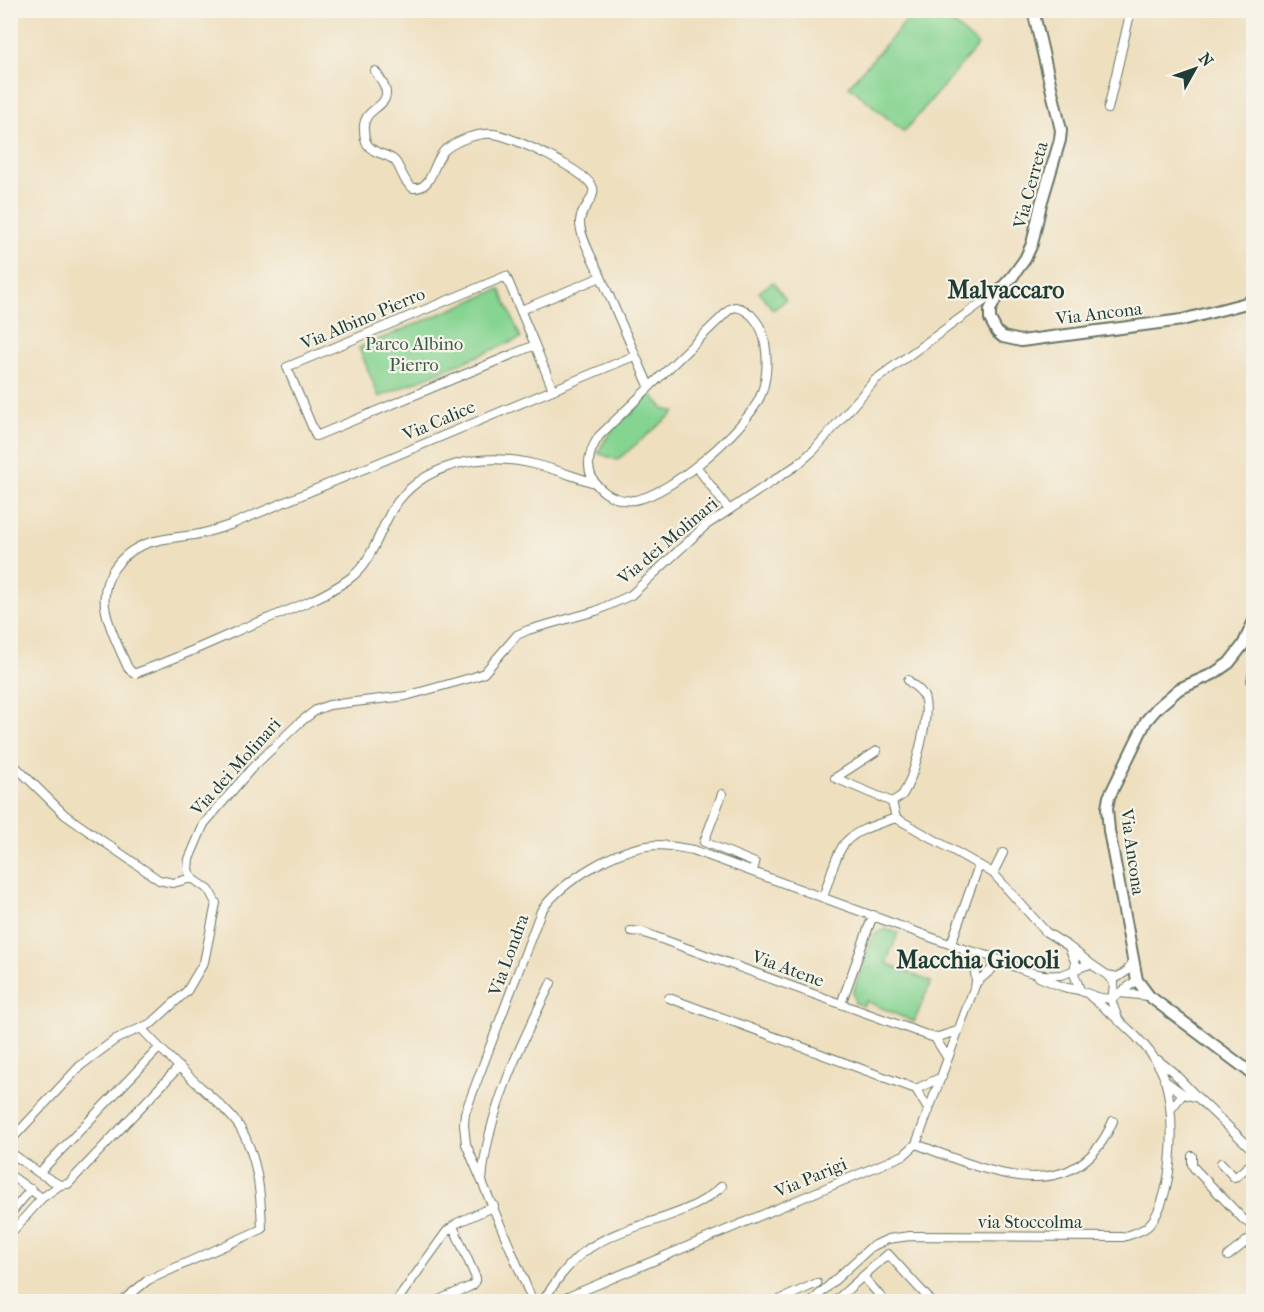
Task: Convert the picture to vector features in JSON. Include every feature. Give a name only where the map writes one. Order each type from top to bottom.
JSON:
[{"type":"street","name":"Via Cerreta","points":[[1001,289],[1019,268],[1032,244],[1060,140],[1059,118],[1033,10]]},
{"type":"street","points":[[1108,109],[1131,10]]},
{"type":"street","points":[[375,71],[386,94],[383,101],[365,118],[363,127],[365,140],[376,152],[394,161],[406,182],[413,188],[418,189],[426,184],[436,161],[445,150],[471,137],[487,134],[506,137],[574,169],[589,180],[594,193],[582,212],[580,226],[634,356],[649,386]]},
{"type":"street","name":"Via Albino Pierro","points":[[506,276],[520,310],[535,345],[316,436],[287,367],[506,276]]},
{"type":"street","points":[[520,310],[601,277]]},
{"type":"street","name":"Via Ancona","points":[[1001,289],[990,310],[990,319],[997,332],[1003,337],[1021,341],[1182,320],[1254,301]]},
{"type":"street","name":"Via dei Molinari","points":[[192,878],[188,870],[189,859],[204,824],[251,769],[316,710],[339,702],[406,696],[474,678],[484,673],[517,635],[596,611],[631,595],[690,539],[797,465],[814,450],[875,380],[1001,289]]},
{"type":"street","points":[[741,308],[761,328],[765,339],[767,358],[761,395],[751,413],[737,429],[696,466],[656,493],[634,501],[614,498],[606,494],[595,483],[589,467],[594,444],[603,432],[730,309],[741,308]]},
{"type":"street","points":[[535,345],[553,390]]},
{"type":"street","name":"Via Calice","points":[[595,483],[534,464],[496,458],[463,461],[442,469],[409,490],[394,508],[371,553],[352,577],[304,603],[136,673],[131,671],[109,623],[104,605],[106,585],[111,572],[126,554],[149,542],[213,531],[634,356]]},
{"type":"street","points":[[696,466],[729,510]]},
{"type":"street","name":"Via Ancona","points":[[1252,630],[1236,655],[1222,669],[1179,689],[1157,708],[1139,733],[1109,797],[1107,808],[1132,963],[1137,980],[1149,996],[1254,1075]]},
{"type":"street","points":[[1254,667],[1251,680],[1254,690]]},
{"type":"street","points":[[892,802],[902,795],[916,764],[921,746],[924,694],[908,680]]},
{"type":"street","points":[[878,751],[835,778],[892,802]]},
{"type":"street","points":[[10,761],[65,815],[159,880],[173,883],[192,878],[209,890],[216,903],[204,962],[188,991],[152,1023],[116,1040],[80,1066],[10,1141]]},
{"type":"street","points":[[722,794],[704,842],[755,863],[753,871]]},
{"type":"street","points":[[892,802],[896,818],[993,873],[1046,932],[1107,975],[1114,983],[1117,994],[1112,1003],[1119,1021]]},
{"type":"street","points":[[824,897],[842,846],[868,828],[896,818]]},
{"type":"street","name":"Via Londra","points":[[533,1302],[466,1144],[465,1113],[536,920],[548,901],[574,880],[615,856],[644,847],[658,845],[693,850],[960,948],[990,956]]},
{"type":"street","points":[[993,873],[1004,853]]},
{"type":"street","points":[[951,944],[979,865]]},
{"type":"street","points":[[841,1004],[873,915]]},
{"type":"street","name":"Via Atene","points":[[631,931],[642,932],[935,1038]]},
{"type":"street","points":[[1068,946],[1076,964],[1073,971],[1080,990]]},
{"type":"street","points":[[960,948],[971,958],[976,972],[976,983],[916,1144],[974,1165],[1015,1175],[1055,1176],[1072,1170],[1090,1157],[1103,1141],[1113,1121]]},
{"type":"street","points":[[990,956],[1030,974],[1061,986],[1080,990],[1090,996],[1254,1151]]},
{"type":"street","points":[[976,983],[989,971],[993,962],[990,956]]},
{"type":"street","points":[[1118,977],[1127,971],[1132,963]]},
{"type":"street","points":[[974,965],[989,971],[1010,964]]},
{"type":"street","points":[[1030,974],[1050,975],[1073,971],[1083,965],[1091,964]]},
{"type":"street","points":[[1107,975],[1137,980]]},
{"type":"street","points":[[1090,996],[1102,1000],[1117,994],[1137,980]]},
{"type":"street","points":[[482,1182],[484,1154],[500,1100],[551,982]]},
{"type":"street","points":[[1117,994],[1149,996]]},
{"type":"street","points":[[669,998],[916,1089],[929,1111]]},
{"type":"street","points":[[121,1302],[148,1280],[262,1229],[261,1199],[254,1165],[249,1146],[240,1128],[229,1114],[141,1028]]},
{"type":"street","points":[[948,1057],[935,1038],[957,1031]]},
{"type":"street","points":[[39,1173],[159,1048]]},
{"type":"street","name":"via Stoccolma","points":[[810,1302],[871,1248],[888,1239],[910,1236],[1123,1237],[1147,1226],[1156,1216],[1164,1196],[1170,1154],[1171,1109],[1161,1070],[1153,1056]]},
{"type":"street","points":[[10,1234],[42,1198],[60,1185],[68,1184],[179,1067]]},
{"type":"street","points":[[916,1089],[942,1077]]},
{"type":"street","points":[[1164,1080],[1183,1094],[1198,1098]]},
{"type":"street","points":[[1171,1109],[1183,1094]]},
{"type":"street","name":"Via Parigi","points":[[556,1302],[904,1155],[916,1144]]},
{"type":"street","points":[[10,1152],[60,1185]]},
{"type":"street","points":[[1192,1156],[1194,1168],[1244,1220],[1254,1226],[1252,1237],[1228,1256]]},
{"type":"street","points":[[1221,1163],[1234,1177],[1254,1161]]},
{"type":"street","points":[[10,1175],[42,1198]]},
{"type":"street","points":[[542,1302],[558,1278],[591,1247],[700,1204],[722,1186]]},
{"type":"street","points":[[10,1214],[31,1189]]},
{"type":"street","points":[[396,1302],[453,1226],[494,1206]]},
{"type":"street","points":[[434,1302],[469,1287],[476,1278],[453,1226]]},
{"type":"street","points":[[834,1302],[888,1254],[932,1302]]},
{"type":"street","points":[[863,1276],[885,1302]]},
{"type":"street","points":[[775,1302],[817,1283]]},
{"type":"green space","points":[[915,11],[939,11],[978,45],[904,132],[849,86]]},
{"type":"green space","points":[[773,282],[786,300],[773,310],[759,292]]},
{"type":"green space","name":"Parco Albino Pierro","points":[[500,289],[521,338],[379,397],[359,348]]},
{"type":"green space","points":[[651,394],[664,409],[675,412],[617,460],[598,453],[612,430],[632,414]]},
{"type":"green space","points":[[886,929],[898,933],[886,963],[931,982],[914,1022],[866,1001],[863,1006],[855,1003],[853,992],[874,934]]},
{"type":"district","name":"Malvaccaro","points":[[1006,290]]},
{"type":"district","name":"Macchia Giocoli","points":[[978,960]]}]
